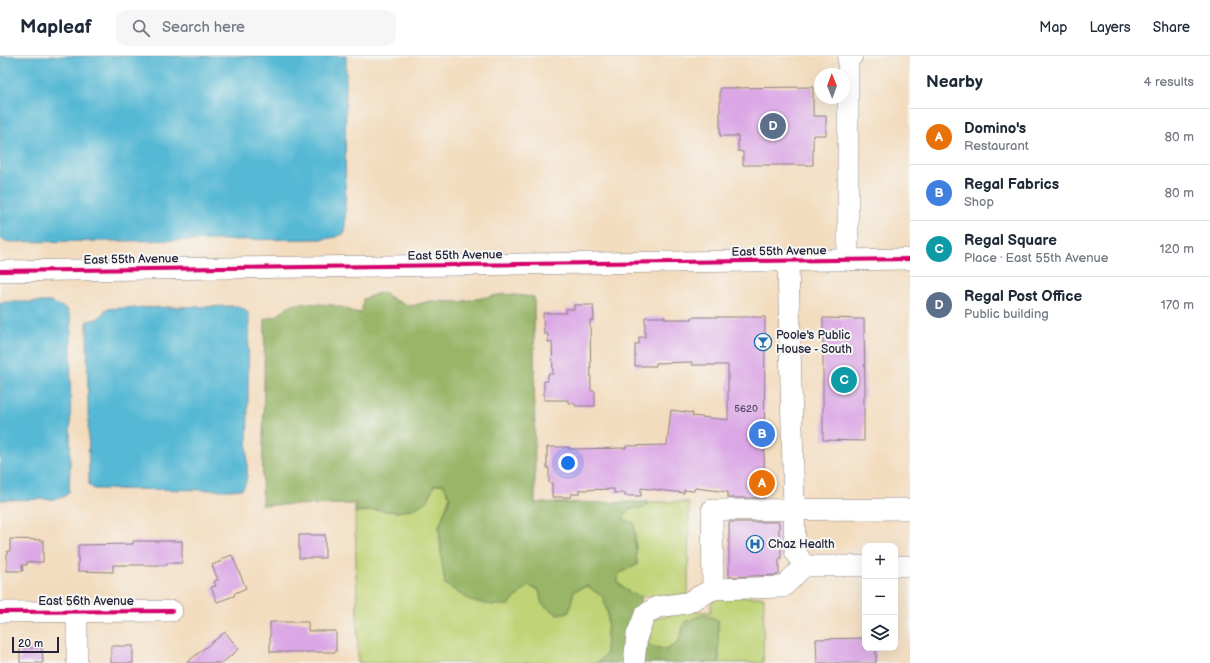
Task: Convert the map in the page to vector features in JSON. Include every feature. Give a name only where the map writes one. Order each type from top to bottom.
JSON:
[{"type":"street","points":[[848,260],[848,59],[852,56]]},
{"type":"street","name":"East 55th Avenue","points":[[0,271],[910,259]]},
{"type":"street","points":[[788,261],[795,551],[804,566]]},
{"type":"street","points":[[713,589],[712,510],[910,509]]},
{"type":"street","points":[[634,663],[637,635],[645,615],[657,607],[687,603],[713,589],[783,587],[804,566],[862,566]]},
{"type":"street","points":[[898,566],[910,566]]},
{"type":"street","points":[[77,611],[77,663]]},
{"type":"street","name":"East 56th Avenue","points":[[0,612],[172,611]]},
{"type":"green space","points":[[382,292],[396,301],[412,306],[429,301],[459,302],[504,294],[534,297],[535,503],[649,502],[644,508],[628,509],[623,519],[634,523],[637,565],[618,574],[618,583],[630,593],[641,597],[638,620],[646,645],[666,650],[678,643],[685,622],[704,614],[718,620],[719,663],[597,663],[606,654],[608,615],[603,597],[587,586],[574,591],[569,612],[557,614],[542,604],[539,590],[529,586],[509,605],[492,605],[471,601],[445,584],[439,527],[450,497],[443,484],[434,485],[428,500],[416,508],[398,512],[379,510],[355,512],[355,504],[262,505],[265,319],[277,316],[288,306],[303,303],[332,305],[345,308],[355,313],[362,312],[363,299]]},
{"type":"green space","points":[[443,484],[450,497],[439,527],[445,584],[509,605],[529,586],[539,590],[542,604],[587,586],[603,597],[608,615],[606,654],[597,663],[358,663],[355,512],[379,510],[398,512],[428,500],[434,485]]},
{"type":"green space","points":[[649,502],[689,502],[688,595],[641,597],[630,593],[618,583],[618,574],[637,564],[634,523],[622,519],[628,509],[644,508]]},
{"type":"green space","points":[[718,597],[764,597],[763,663],[719,663],[718,620],[685,622],[678,643],[666,650],[648,645],[655,618],[689,611],[711,612],[711,603]]},
{"type":"water","points":[[0,56],[346,56],[345,233],[336,237],[325,239],[9,242],[0,239]]},
{"type":"water","points":[[0,302],[51,302],[67,309],[71,319],[69,492],[65,496],[58,499],[0,500]]},
{"type":"water","points":[[238,306],[246,310],[249,316],[247,476],[245,485],[242,489],[94,489],[89,485],[87,321],[98,318],[106,309]]},
{"type":"building","points":[[813,87],[813,116],[826,116],[826,135],[813,135],[813,165],[743,165],[743,152],[738,151],[738,136],[720,136],[720,88]]},
{"type":"building","points":[[574,305],[593,305],[594,320],[590,320],[591,391],[595,391],[595,406],[575,406],[575,403],[568,403],[568,400],[544,400],[544,381],[548,381],[548,374],[553,374],[552,342],[548,342],[548,334],[544,334],[543,313],[566,313],[566,309],[574,309]]},
{"type":"building","points":[[645,317],[692,319],[692,317],[765,317],[764,498],[728,498],[728,492],[695,488],[694,491],[684,490],[684,493],[641,488],[641,496],[625,496],[625,493],[614,493],[614,489],[579,490],[579,494],[571,494],[571,497],[552,497],[552,483],[549,483],[549,468],[547,468],[547,447],[569,447],[569,449],[626,448],[626,446],[667,445],[671,410],[693,413],[692,416],[728,420],[728,365],[692,365],[692,362],[656,363],[656,366],[635,366],[635,344],[639,344],[639,337],[645,337]]},
{"type":"building","points":[[823,318],[864,319],[864,441],[823,440]]},
{"type":"building","name":"Chaz Health","points":[[729,522],[779,522],[781,559],[779,559],[778,575],[729,577]]},
{"type":"building","points":[[299,535],[325,535],[325,558],[299,558]]},
{"type":"building","points":[[10,539],[43,540],[43,562],[27,562],[27,565],[22,565],[23,571],[7,571],[7,551],[10,551]]},
{"type":"building","points":[[133,541],[182,541],[182,563],[167,563],[167,565],[113,565],[113,572],[78,571],[78,545],[133,544]]},
{"type":"building","points":[[232,555],[246,588],[235,593],[234,596],[217,602],[211,587],[216,586],[214,581],[218,580],[212,565]]},
{"type":"building","points":[[270,622],[308,622],[308,631],[336,631],[336,652],[270,652]]},
{"type":"building","points":[[225,632],[239,649],[222,663],[186,663]]},
{"type":"building","points":[[862,638],[862,651],[876,651],[876,663],[817,663],[816,639]]},
{"type":"building","points":[[111,646],[133,646],[133,663],[111,663]]},
{"type":"building","points":[[20,648],[42,648],[43,663],[20,663]]},
{"type":"cycle path","points":[[0,271],[910,259]]},
{"type":"cycle path","points":[[0,612],[172,611]]},
{"type":"place","name":"Regal Post Office","points":[[773,126]]},
{"type":"place","name":"Poole's Public House - South","points":[[763,342]]},
{"type":"place","name":"Regal Square","points":[[844,380]]},
{"type":"place","name":"Regal Fabrics","points":[[762,434]]},
{"type":"place","name":"Domino's","points":[[762,483]]},
{"type":"place","name":"Chaz Health","points":[[755,544]]}]
